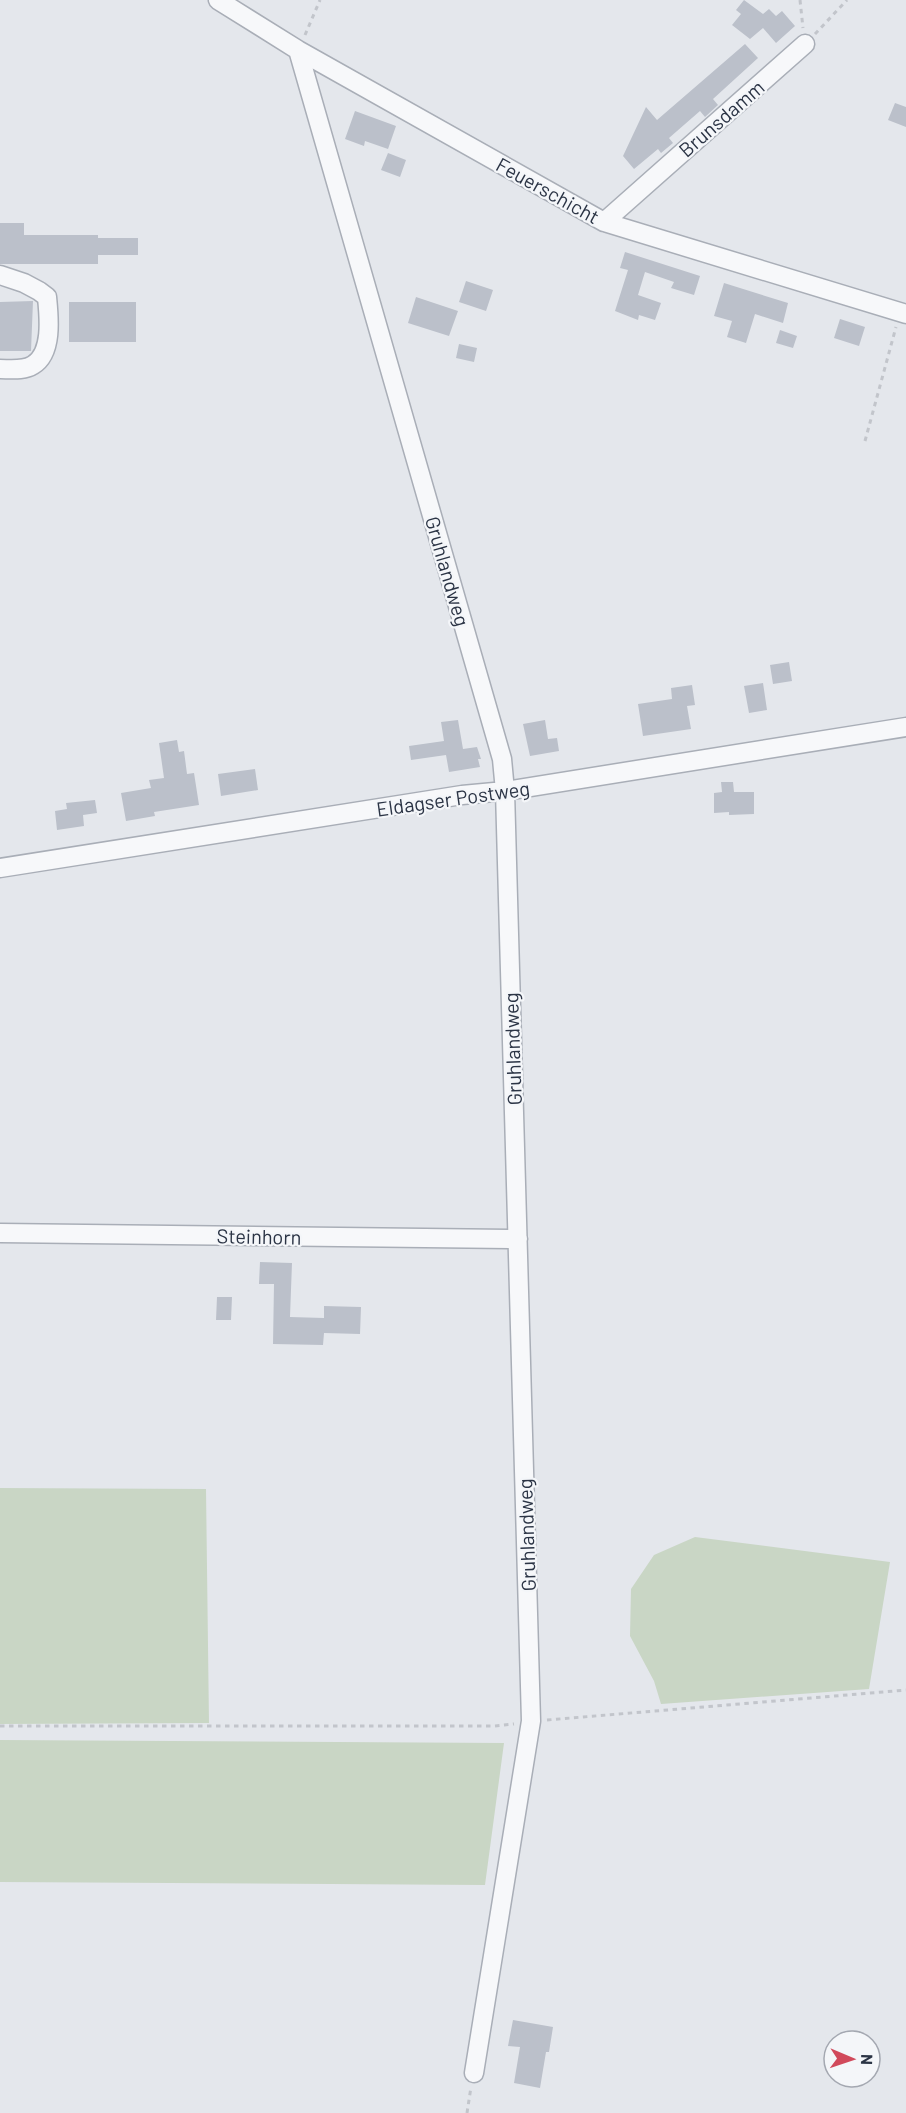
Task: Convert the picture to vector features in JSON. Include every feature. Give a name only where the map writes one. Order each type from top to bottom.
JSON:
[{"type":"street","name":"Feuerschicht","points":[[218,0],[298,50],[604,222],[904,307]]},
{"type":"street","name":"Brunsdamm","points":[[604,222],[805,44]]},
{"type":"street","name":"Gruhlandweg","points":[[298,50],[502,759],[505,791],[531,1721],[474,2073]]},
{"type":"street","points":[[0,275],[39,291],[47,297],[49,313],[47,344],[41,358],[32,366],[21,369],[0,369]]},
{"type":"street","name":"Eldagser Postweg","points":[[0,868],[906,727]]},
{"type":"street","name":"Steinhorn","points":[[0,1233],[518,1239]]},
{"type":"path","points":[[298,50],[320,0]]},
{"type":"path","points":[[801,0],[805,44]]},
{"type":"path","points":[[805,44],[848,0]]},
{"type":"path","points":[[865,441],[904,307]]},
{"type":"path","points":[[0,1726],[494,1726],[906,1690]]},
{"type":"path","points":[[467,2113],[474,2073]]},
{"type":"green space","points":[[0,1488],[206,1489],[209,1723],[0,1724]]},
{"type":"green space","points":[[695,1537],[890,1562],[869,1689],[661,1704],[654,1681],[630,1636],[631,1589],[654,1555]]},
{"type":"green space","points":[[0,1740],[504,1743],[485,1885],[0,1882]]},
{"type":"building","points":[[744,0],[763,14],[769,9],[776,16],[782,11],[795,26],[776,43],[763,28],[750,39],[732,25],[741,14],[736,10]]},
{"type":"building","points":[[745,44],[758,58],[713,99],[718,105],[705,117],[700,111],[669,138],[673,143],[661,153],[658,149],[634,169],[623,156],[646,107],[657,120]]},
{"type":"building","points":[[895,103],[906,107],[906,127],[888,120]]},
{"type":"building","points":[[355,111],[396,126],[388,149],[365,141],[364,146],[345,139]]},
{"type":"building","points":[[388,153],[406,160],[400,177],[381,170]]},
{"type":"building","points":[[0,223],[24,223],[24,235],[98,235],[98,238],[138,238],[138,255],[98,255],[98,264],[0,264]]},
{"type":"building","points":[[625,252],[700,276],[694,295],[671,288],[674,282],[645,272],[638,295],[661,303],[655,320],[639,315],[638,320],[615,311],[628,270],[620,268]]},
{"type":"building","points":[[466,281],[493,290],[486,311],[459,302]]},
{"type":"building","points":[[724,283],[788,303],[783,323],[755,314],[746,343],[727,337],[732,321],[714,316]]},
{"type":"building","points":[[416,297],[458,311],[449,336],[408,323]]},
{"type":"building","points":[[33,301],[31,351],[0,351],[0,302]]},
{"type":"building","points":[[69,302],[136,302],[136,342],[69,342]]},
{"type":"building","points":[[840,319],[865,327],[859,346],[834,338]]},
{"type":"building","points":[[780,330],[797,336],[793,348],[776,343]]},
{"type":"building","points":[[459,344],[477,348],[474,362],[456,358]]},
{"type":"building","points":[[789,662],[792,681],[773,684],[770,665]]},
{"type":"building","points":[[763,683],[767,710],[749,713],[744,686]]},
{"type":"building","points":[[692,685],[695,705],[687,706],[691,729],[643,736],[638,704],[672,699],[671,688]]},
{"type":"building","points":[[458,720],[463,749],[477,747],[481,759],[478,759],[480,767],[449,772],[446,755],[411,760],[409,746],[444,741],[441,722]]},
{"type":"building","points":[[545,720],[548,739],[557,738],[559,751],[530,756],[523,724]]},
{"type":"building","points":[[177,740],[179,752],[184,751],[187,774],[194,773],[199,805],[154,812],[155,816],[126,821],[121,793],[151,788],[149,780],[164,778],[159,743]]},
{"type":"building","points":[[255,769],[258,790],[221,796],[218,774]]},
{"type":"building","points":[[721,782],[733,782],[734,792],[754,792],[754,814],[714,813],[714,793],[722,792]]},
{"type":"building","points":[[95,800],[97,813],[83,815],[84,826],[57,830],[55,811],[67,809],[66,803]]},
{"type":"building","points":[[260,1262],[292,1263],[290,1317],[324,1318],[324,1306],[361,1307],[360,1334],[324,1333],[323,1345],[273,1344],[274,1284],[259,1284]]},
{"type":"building","points":[[217,1297],[232,1297],[231,1320],[216,1320]]},
{"type":"building","points":[[513,2020],[553,2027],[540,2088],[514,2083],[520,2047],[508,2046]]}]
